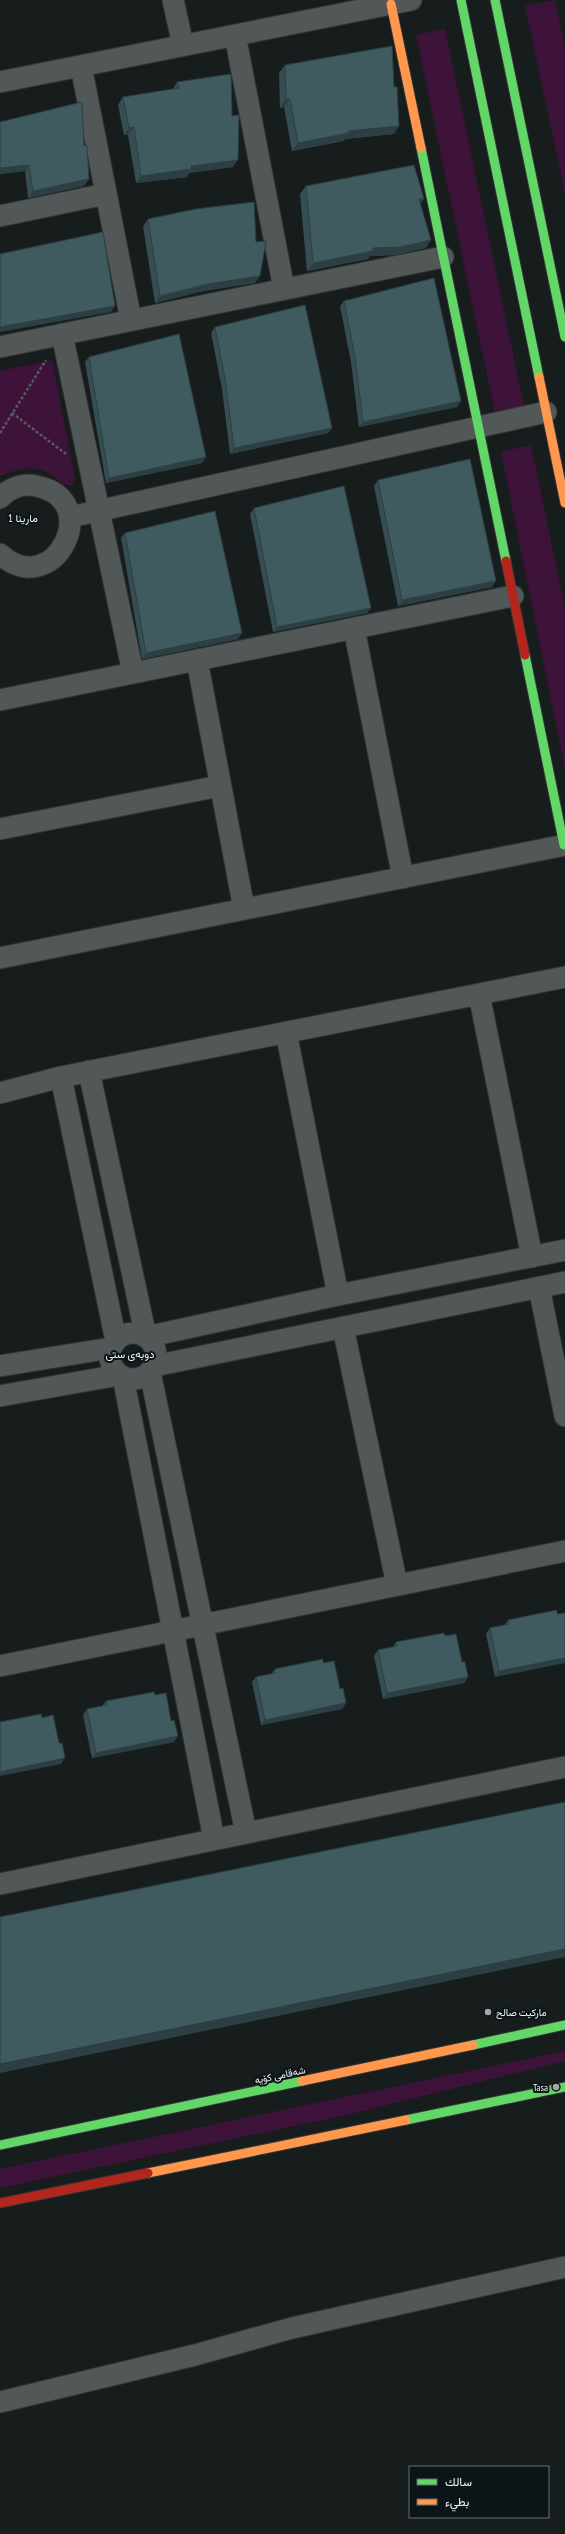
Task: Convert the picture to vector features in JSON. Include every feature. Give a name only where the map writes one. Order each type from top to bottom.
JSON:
[{"type":"main road","points":[[460,0],[565,503]]},
{"type":"main road","points":[[495,0],[543,246],[565,337]]},
{"type":"main road","points":[[391,4],[565,845]]},
{"type":"main road","points":[[513,253],[526,250]]},
{"type":"main road","name":"شەقامی کۆیە","points":[[0,2145],[565,2025]]},
{"type":"main road","points":[[0,2203],[565,2087]]},
{"type":"street","points":[[173,0],[183,45]]},
{"type":"street","points":[[0,82],[235,35],[327,8],[391,4],[411,0]]},
{"type":"street","points":[[235,35],[284,289]]},
{"type":"street","points":[[81,66],[131,320]]},
{"type":"street","points":[[0,216],[106,194]]},
{"type":"street","points":[[0,347],[443,257]]},
{"type":"street","points":[[62,334],[132,673]]},
{"type":"street","points":[[70,517],[546,412]]},
{"type":"street","points":[[0,498],[16,487],[30,485],[44,487],[56,494],[65,504],[70,517],[70,530],[67,542],[60,553],[50,561],[37,566],[24,566],[12,562],[0,554]]},
{"type":"street","points":[[0,700],[513,596]]},
{"type":"street","points":[[354,628],[403,878]]},
{"type":"street","points":[[197,660],[244,909]]},
{"type":"street","points":[[0,829],[220,786]]},
{"type":"street","points":[[0,958],[565,845]]},
{"type":"street","points":[[0,1092],[89,1071],[565,977]]},
{"type":"street","points":[[478,994],[532,1257]]},
{"type":"street","points":[[286,1032],[338,1295]]},
{"type":"street","points":[[89,1071],[146,1337],[154,1347],[156,1360],[152,1369],[202,1625],[246,1833]]},
{"type":"street","points":[[61,1077],[114,1345],[110,1360],[121,1376],[214,1839]]},
{"type":"street","points":[[0,1366],[114,1345],[121,1337],[133,1333],[146,1337],[338,1295],[565,1250]]},
{"type":"street","points":[[470,1269],[477,1299]]},
{"type":"street","points":[[0,1396],[121,1376],[137,1379],[152,1369],[343,1327],[565,1282]]},
{"type":"street","points":[[539,1287],[565,1416]]},
{"type":"street","points":[[343,1327],[397,1585]]},
{"type":"street","points":[[0,1666],[565,1551]]},
{"type":"street","points":[[0,1884],[565,1767]]},
{"type":"street","points":[[0,2402],[195,2355],[292,2328],[565,2267]]},
{"type":"path","points":[[0,431],[62,334]]},
{"type":"path","points":[[12,413],[90,472]]},
{"type":"shaded area","points":[[555,0],[565,48],[565,194],[525,6]]},
{"type":"shaded area","points":[[445,29],[524,406],[495,413],[416,35]]},
{"type":"shaded area","points":[[52,360],[75,478],[72,486],[65,485],[42,470],[30,468],[0,476],[0,371]]},
{"type":"shaded area","points":[[531,445],[565,609],[565,770],[501,452]]},
{"type":"shaded area","points":[[565,2051],[565,2061],[351,2114],[0,2188],[0,2169]]},
{"type":"building","points":[[392,46],[394,87],[397,87],[399,126],[348,131],[349,133],[298,143],[290,99],[286,99],[285,65]]},
{"type":"building","points":[[231,74],[232,116],[239,115],[238,160],[191,166],[192,169],[141,176],[134,127],[129,128],[123,97],[179,88],[177,82]]},
{"type":"building","points":[[82,102],[84,146],[87,145],[89,179],[33,191],[29,165],[0,168],[0,122]]},
{"type":"building","points":[[414,165],[424,199],[419,199],[431,240],[400,247],[373,248],[373,251],[313,263],[306,186]]},
{"type":"building","points":[[254,202],[256,242],[266,241],[260,276],[208,284],[160,296],[148,219],[196,209]]},
{"type":"building","points":[[103,232],[115,306],[0,327],[0,254]]},
{"type":"building","points":[[434,278],[461,401],[363,422],[355,357],[344,301]]},
{"type":"building","points":[[305,305],[332,428],[234,448],[226,384],[215,327]]},
{"type":"building","points":[[179,334],[206,457],[109,478],[89,357]]},
{"type":"building","points":[[470,459],[496,581],[402,600],[378,480]]},
{"type":"building","points":[[344,486],[371,608],[277,627],[254,508]]},
{"type":"building","points":[[215,511],[242,633],[146,653],[125,533]]},
{"type":"building","points":[[557,1610],[557,1614],[565,1613],[565,1658],[499,1671],[490,1628],[509,1624],[508,1620]]},
{"type":"building","points":[[444,1633],[445,1636],[456,1634],[462,1662],[465,1662],[468,1677],[387,1693],[378,1650],[397,1646],[396,1642]]},
{"type":"building","points":[[323,1659],[323,1663],[334,1661],[340,1689],[343,1688],[346,1703],[265,1720],[256,1677],[275,1673],[275,1669]]},
{"type":"building","points":[[154,1692],[155,1695],[166,1693],[171,1721],[174,1720],[178,1736],[96,1753],[87,1709],[107,1705],[106,1701]]},
{"type":"building","points":[[41,1714],[42,1718],[53,1715],[59,1743],[62,1743],[65,1758],[0,1772],[0,1722]]},
{"type":"building","points":[[565,1802],[565,1949],[0,2064],[0,1917]]},
{"type":"traffic: fast","points":[[461,0],[539,377]]},
{"type":"traffic: fast","points":[[495,0],[565,337]]},
{"type":"traffic: fast","points":[[421,148],[506,561]]},
{"type":"traffic: fast","points":[[525,655],[564,845]]},
{"type":"traffic: fast","points":[[473,2045],[565,2025]]},
{"type":"traffic: fast","points":[[0,2145],[302,2081]]},
{"type":"traffic: fast","points":[[406,2120],[565,2087]]},
{"type":"traffic: slow","points":[[391,4],[421,148]]},
{"type":"traffic: slow","points":[[539,377],[565,503]]},
{"type":"traffic: slow","points":[[302,2081],[473,2045]]},
{"type":"traffic: slow","points":[[148,2173],[406,2120]]},
{"type":"traffic: jam","points":[[506,561],[525,655]]},
{"type":"traffic: jam","points":[[0,2203],[148,2173]]},
{"type":"place","name":"ماركيت صالح","points":[[488,2012]]},
{"type":"place","name":"Tasa","points":[[556,2087]]},
{"type":"district","name":"مارینا 1","points":[[23,518]]},
{"type":"district","name":"دوبه‌ی ستی","points":[[130,1354]]}]
